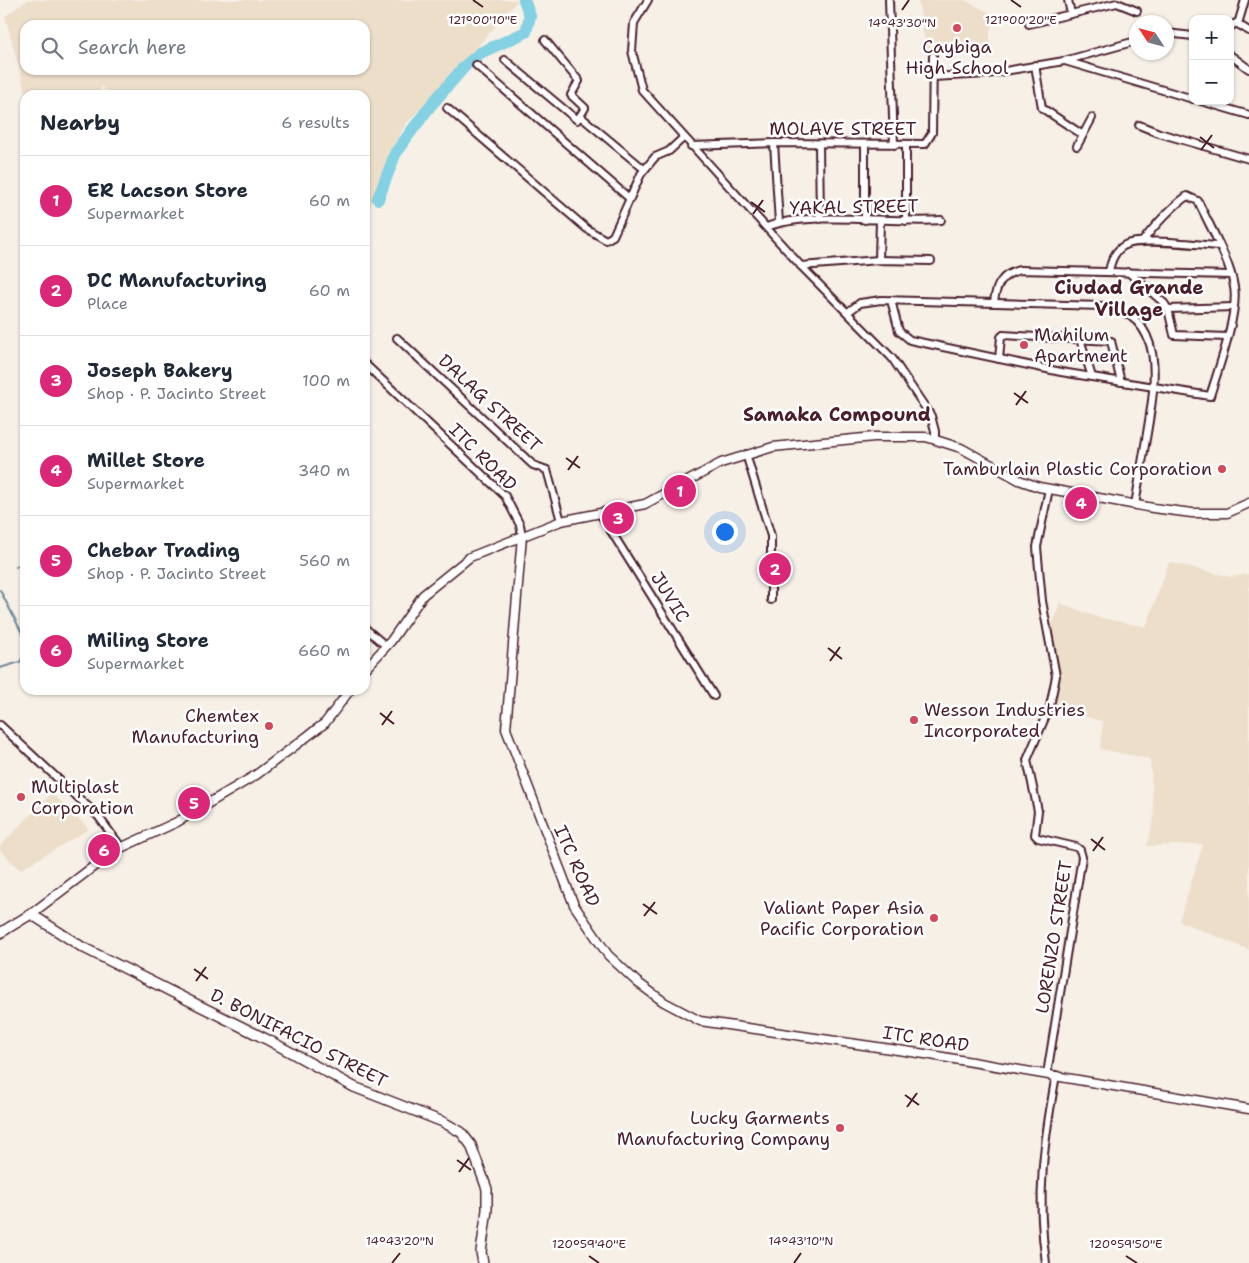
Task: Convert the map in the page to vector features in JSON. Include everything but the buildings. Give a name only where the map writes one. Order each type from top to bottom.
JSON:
[{"type":"main road","points":[[0,933],[31,914]]},
{"type":"main road","name":"D. BONIFACIO STREET","points":[[31,914],[82,947],[263,1037],[354,1088],[443,1122],[461,1132],[471,1144],[487,1189],[487,1210],[481,1252],[483,1263]]},
{"type":"street","points":[[648,0],[634,23],[632,51],[642,90],[683,138],[801,266],[892,358],[926,408],[934,424],[935,439]]},
{"type":"street","points":[[889,0],[894,145]]},
{"type":"street","points":[[1068,0],[1071,14]]},
{"type":"street","points":[[1238,24],[1245,0]]},
{"type":"street","points":[[1029,24],[1117,2],[1137,11]]},
{"type":"street","points":[[1234,23],[1249,31]]},
{"type":"street","points":[[1174,34],[1189,36]]},
{"type":"street","points":[[505,60],[577,120],[585,108],[571,95],[579,81],[546,40]]},
{"type":"street","points":[[933,77],[987,74],[1064,60],[1129,43]]},
{"type":"street","name":"MOLAVE STREET","points":[[691,146],[925,144],[931,136],[933,56]]},
{"type":"street","points":[[1234,58],[1249,69]]},
{"type":"street","points":[[1064,60],[1189,98]]},
{"type":"street","points":[[476,65],[629,198]]},
{"type":"street","points":[[1035,65],[1042,108],[1083,136]]},
{"type":"street","points":[[1215,105],[1249,115]]},
{"type":"street","points":[[447,108],[602,239],[610,239],[613,236],[644,169],[655,157],[669,151],[683,138]]},
{"type":"street","points":[[580,116],[644,169]]},
{"type":"street","points":[[1077,146],[1092,118]]},
{"type":"street","points":[[1139,125],[1159,133],[1249,159]]},
{"type":"street","points":[[774,144],[779,223]]},
{"type":"street","points":[[819,145],[820,219]]},
{"type":"street","points":[[865,220],[866,145]]},
{"type":"street","points":[[906,145],[906,221]]},
{"type":"street","points":[[891,300],[899,331],[906,338],[1092,377],[1210,396],[1234,307],[1235,288],[1219,246],[1198,201],[1188,196],[1166,212],[1142,242]]},
{"type":"street","name":"YAKAL STREET","points":[[767,228],[779,223],[820,219],[880,221],[942,220]]},
{"type":"street","points":[[879,260],[880,221]]},
{"type":"street","points":[[1109,271],[1113,258],[1122,246],[1127,244],[1142,242],[1219,246]]},
{"type":"street","points":[[801,266],[879,260],[931,260]]},
{"type":"street","points":[[994,302],[1000,280],[1014,271],[1109,271],[1231,275]]},
{"type":"street","points":[[1128,272],[1156,294],[1168,308],[1174,335],[1227,337]]},
{"type":"street","points":[[848,312],[865,301],[891,300],[1104,306],[1124,311],[1134,317],[1146,335],[1153,356],[1155,388],[1135,505]]},
{"type":"street","points":[[1168,308],[1234,307]]},
{"type":"street","points":[[999,359],[1001,337],[1004,335],[1111,341],[1122,382]]},
{"type":"street","name":"DALAG STREET","points":[[397,338],[533,465],[547,470],[561,521]]},
{"type":"street","points":[[1080,339],[1092,377]]},
{"type":"street","name":"ITC ROAD","points":[[370,369],[505,496],[520,525],[522,536],[506,729],[574,905],[608,954],[637,982],[664,1002],[700,1021],[1056,1075],[1249,1109]]},
{"type":"street","points":[[370,664],[386,646],[423,595],[461,564],[522,536],[561,521],[601,515],[645,504],[721,462],[780,446],[838,439],[897,436],[935,439],[961,448],[1020,480],[1049,489],[1135,505],[1208,514],[1232,512],[1249,503]]},
{"type":"street","points":[[746,454],[772,536],[771,600]]},
{"type":"street","name":"LORENZO STREET","points":[[1047,1074],[1082,853],[1076,847],[1038,838],[1034,833],[1038,811],[1028,760],[1050,706],[1056,676],[1042,601],[1037,547],[1049,489]]},
{"type":"street","name":"JUVIC","points":[[601,515],[714,696]]},
{"type":"street","points":[[370,632],[386,646]]},
{"type":"street","points":[[31,914],[74,880],[121,847],[177,822],[256,775],[325,723],[345,695]]},
{"type":"street","points":[[0,725],[98,816],[121,847]]},
{"type":"street","points":[[1046,1263],[1040,1202],[1047,1123],[1056,1075]]},
{"type":"shaded area","points":[[28,0],[518,0],[453,75],[406,124],[389,154],[370,207],[370,90],[106,90],[102,87],[100,90],[25,90],[21,75],[370,75],[370,20],[20,20],[20,72],[5,16]]},
{"type":"shaded area","name":"Caybiga High School","points":[[918,0],[965,0],[996,16],[990,31],[990,49],[927,54]]},
{"type":"shaded area","points":[[1169,562],[1231,577],[1249,574],[1249,950],[1179,921],[1203,844],[1147,846],[1154,818],[1150,759],[1100,749],[1103,722],[1053,706],[1059,676],[1050,632],[1060,603],[1097,617],[1146,627]]},
{"type":"shaded area","name":"Multiplast Corporation","points":[[52,793],[89,829],[20,870],[0,850],[0,846]]},
{"type":"waterway","points":[[378,199],[396,152],[431,105],[465,66],[480,53],[526,32],[530,16],[524,0]]},
{"type":"waterway","points":[[16,567],[20,564]]},
{"type":"waterway","points":[[0,590],[20,629]]},
{"type":"waterway","points":[[0,668],[20,662]]},
{"type":"place","name":"Caybiga High School","points":[[957,28]]},
{"type":"place","name":"Mahilum Apartment","points":[[1024,345]]},
{"type":"place","name":"Tamburlain Plastic Corporation","points":[[1222,469]]},
{"type":"place","name":"ER Lacson Store","points":[[680,491]]},
{"type":"place","name":"Millet Store","points":[[1081,503]]},
{"type":"place","name":"Joseph Bakery","points":[[618,518]]},
{"type":"place","name":"DC Manufacturing","points":[[775,569]]},
{"type":"place","name":"Wesson Industries Incorporated","points":[[914,720]]},
{"type":"place","name":"Chemtex Manufacturing","points":[[269,726]]},
{"type":"place","name":"Multiplast Corporation","points":[[21,797]]},
{"type":"place","name":"Chebar Trading","points":[[194,803]]},
{"type":"place","name":"Miling Store","points":[[104,850]]},
{"type":"place","name":"Valiant Paper Asia Pacific Corporation","points":[[934,918]]},
{"type":"place","name":"Lucky Garments Manufacturing Company","points":[[840,1128]]},
{"type":"district","name":"Ciudad Grande Village","points":[[1129,298]]},
{"type":"district","name":"Samaka Compound","points":[[837,414]]}]
